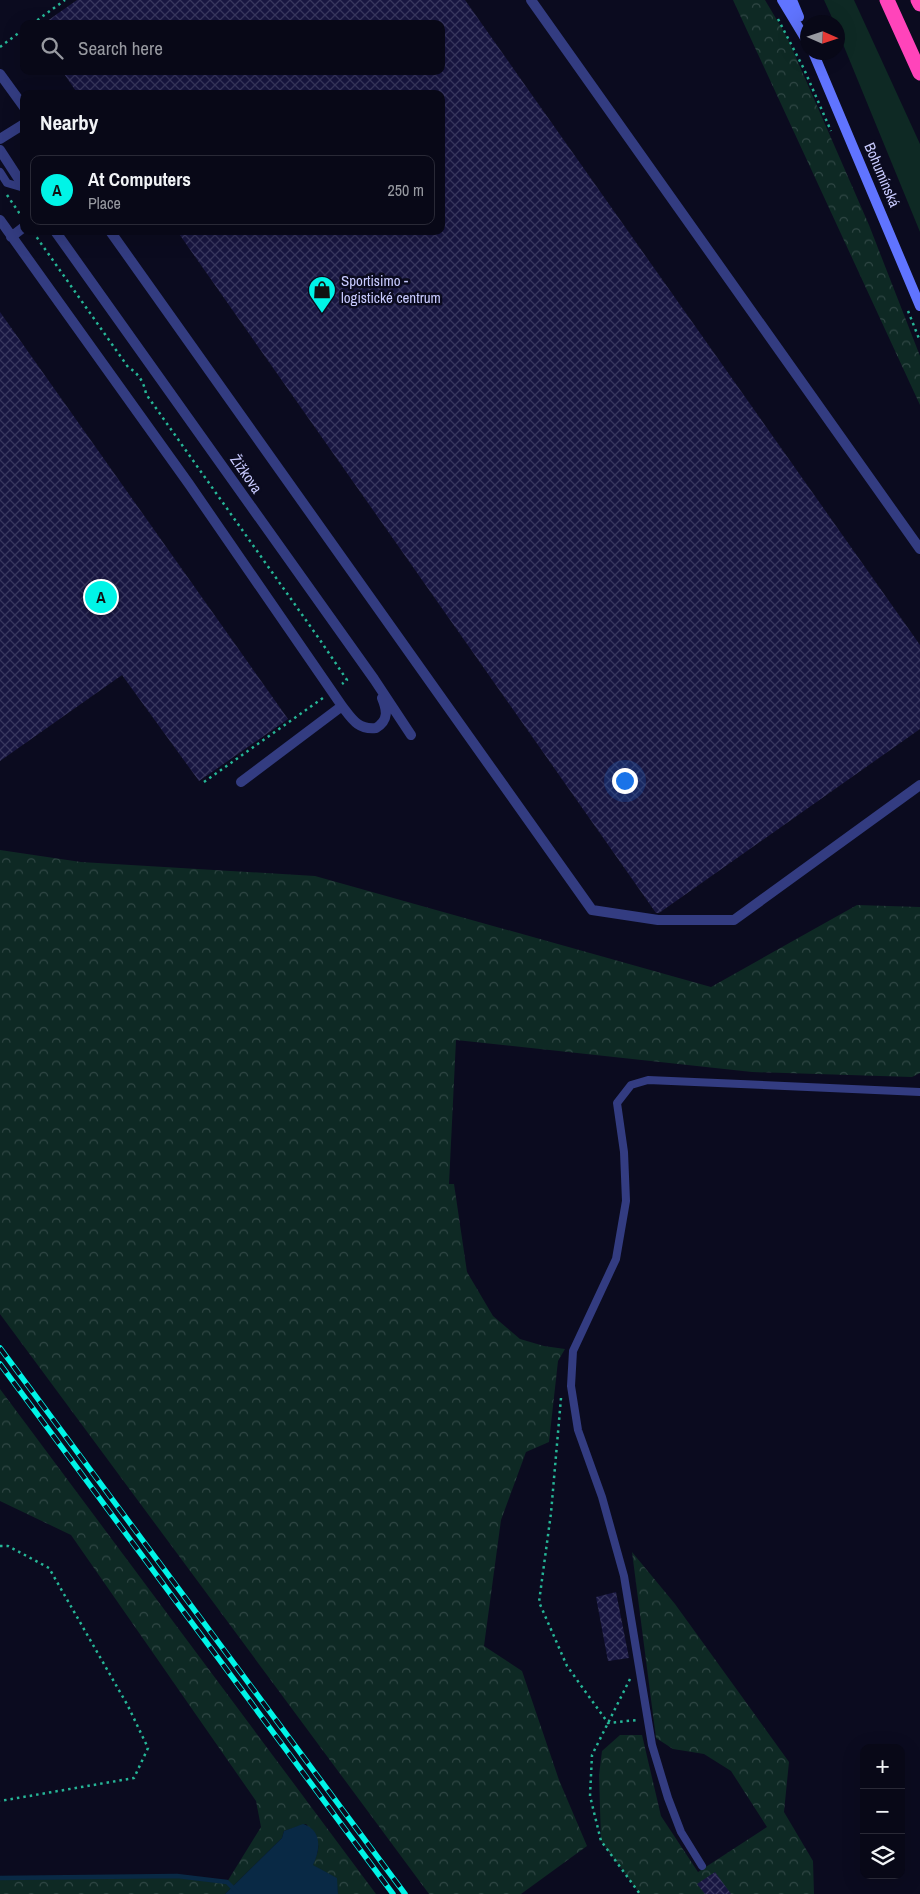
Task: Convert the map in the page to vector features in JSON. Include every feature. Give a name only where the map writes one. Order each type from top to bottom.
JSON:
[{"type":"highway","points":[[887,0],[920,73]]},
{"type":"highway","points":[[918,0],[920,4]]},
{"type":"main road","points":[[782,0],[800,30]]},
{"type":"main road","points":[[792,0],[800,19]]},
{"type":"main road","name":"Bohumínská","points":[[817,60],[920,306]]},
{"type":"street","points":[[531,0],[920,548]]},
{"type":"street","points":[[0,74],[20,102]]},
{"type":"street","points":[[0,139],[20,126]]},
{"type":"street","points":[[0,150],[20,182]]},
{"type":"street","points":[[0,220],[189,484],[342,706],[362,728],[372,728],[380,725],[386,712],[374,679]]},
{"type":"street","points":[[11,237],[20,230]]},
{"type":"street","name":"Žižkova","points":[[58,235],[374,679],[411,735]]},
{"type":"street","points":[[113,235],[592,910],[658,920],[734,920],[920,785]]},
{"type":"street","points":[[241,782],[342,706]]},
{"type":"lane","points":[[0,172],[7,183],[20,187]]},
{"type":"lane","points":[[702,1866],[681,1832],[668,1798],[652,1745],[624,1576],[602,1497],[578,1430],[571,1386],[573,1351],[616,1259],[626,1201],[624,1152],[617,1103],[631,1085],[648,1080],[674,1079],[920,1092]]},
{"type":"path","points":[[38,20],[65,0]]},
{"type":"path","points":[[777,17],[804,69],[835,139]]},
{"type":"path","points":[[0,47],[20,33]]},
{"type":"path","points":[[5,192],[20,213]]},
{"type":"path","points":[[35,235],[128,367],[135,371],[144,385],[146,394],[347,680],[204,782]]},
{"type":"path","points":[[906,306],[920,341]]},
{"type":"path","points":[[561,1393],[552,1513],[538,1602],[567,1666],[608,1722]]},
{"type":"path","points":[[0,1546],[8,1546],[48,1568],[128,1706],[148,1748],[134,1778],[0,1801]]},
{"type":"path","points":[[639,1660],[592,1755],[590,1796],[601,1841],[640,1894]]},
{"type":"path","points":[[608,1722],[648,1719]]},
{"type":"green space","points":[[733,0],[765,0],[787,37],[869,225],[920,356],[920,405]]},
{"type":"green space","points":[[824,0],[854,0],[920,144],[920,232],[845,49],[845,15],[831,15]]},
{"type":"green space","points":[[0,850],[81,862],[315,876],[711,987],[857,905],[920,907],[920,1073],[912,1077],[752,1072],[456,1040],[449,1184],[454,1184],[467,1272],[493,1316],[520,1339],[544,1346],[565,1349],[558,1361],[549,1442],[526,1452],[501,1520],[484,1646],[522,1671],[559,1780],[587,1846],[521,1894],[429,1894],[0,1314]]},
{"type":"green space","points":[[0,1389],[376,1894],[338,1894],[336,1878],[312,1865],[317,1853],[318,1843],[306,1824],[284,1831],[282,1838],[225,1894],[0,1894],[0,1878],[177,1876],[227,1882],[261,1827],[256,1801],[71,1535],[0,1501]]},
{"type":"green space","points":[[632,1552],[675,1604],[789,1762],[784,1812],[813,1861],[814,1894],[640,1894],[601,1841],[599,1775],[602,1751],[620,1735],[642,1735],[661,1816],[698,1872],[767,1827],[731,1771],[704,1754],[673,1749],[656,1738]]},
{"type":"water","points":[[303,1824],[314,1831],[317,1836],[318,1847],[313,1865],[337,1878],[338,1894],[225,1894],[282,1838],[284,1831]]},
{"type":"building","points":[[77,0],[465,0],[920,645],[920,729],[659,913],[656,913],[180,235],[445,235],[445,90],[75,90],[65,75],[445,75],[445,20],[49,20]]},
{"type":"building","points":[[0,312],[288,719],[199,781],[122,675],[0,761]]},
{"type":"building","points":[[616,1592],[629,1658],[608,1661],[596,1597]]},
{"type":"building","points":[[715,1872],[731,1894],[705,1894],[697,1884]]},
{"type":"waterway","points":[[0,1878],[177,1876],[227,1882],[239,1894]]},
{"type":"railway","points":[[0,1348],[405,1894]]},
{"type":"railway","points":[[0,1364],[393,1894]]},
{"type":"place","name":"Sportisimo - logistické centrum","points":[[322,314]]},
{"type":"place","name":"At Computers","points":[[101,597]]}]
